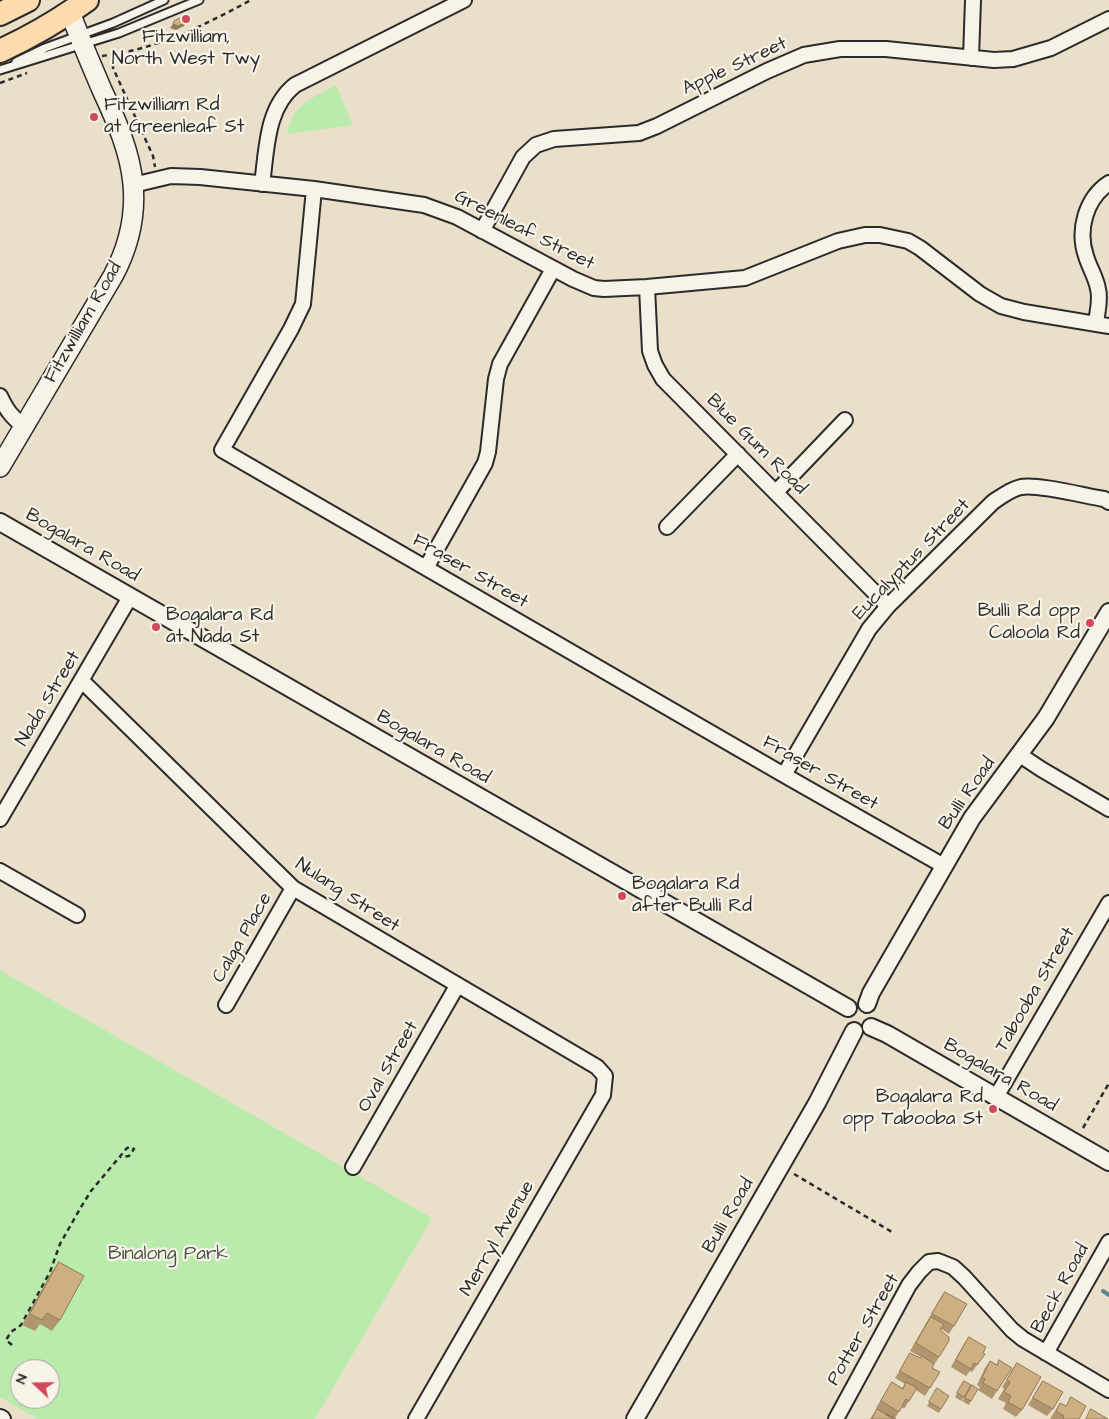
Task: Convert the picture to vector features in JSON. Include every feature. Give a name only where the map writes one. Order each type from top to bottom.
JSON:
[{"type":"highway","points":[[0,14],[28,0]]},
{"type":"highway","points":[[0,51],[74,4]]},
{"type":"main road","name":"Fitzwilliam Road","points":[[0,467],[120,264],[130,227],[133,185],[128,155],[118,126],[81,40],[74,4]]},
{"type":"street","points":[[262,184],[271,124],[276,107],[284,93],[295,84],[464,0]]},
{"type":"street","points":[[971,58],[973,0]]},
{"type":"street","name":"Apple Street","points":[[482,231],[523,157],[536,145],[554,139],[639,133],[657,126],[767,70],[804,56],[840,49],[886,49],[994,60],[1013,59],[1051,48],[1109,19]]},
{"type":"street","name":"Greenleaf Street","points":[[133,185],[164,178],[184,176],[314,189],[424,204],[440,210],[594,288],[604,289],[745,278],[838,241],[865,235],[880,235],[908,242],[920,248],[980,294],[1001,306],[1024,312],[1102,325]]},
{"type":"street","points":[[1102,325],[1098,289],[1086,256],[1082,234],[1090,206],[1100,190],[1109,183]]},
{"type":"street","name":"Fraser Street","points":[[314,189],[303,304],[222,450],[944,866]]},
{"type":"street","points":[[426,568],[485,462],[500,364],[554,269]]},
{"type":"street","name":"Blue Gum Road","points":[[647,287],[650,351],[663,379],[888,606]]},
{"type":"street","points":[[0,396],[14,419],[24,426]]},
{"type":"street","points":[[776,492],[845,420]]},
{"type":"street","points":[[667,527],[738,454]]},
{"type":"street","name":"Eucalyptus Street","points":[[784,775],[869,629],[888,606],[993,502],[1008,492],[1022,487],[1104,499],[1109,502]]},
{"type":"street","name":"Bogalara Road","points":[[0,522],[848,1008]]},
{"type":"street","name":"Nada Street","points":[[0,819],[130,597]]},
{"type":"street","name":"Bulli Road","points":[[867,1004],[871,993],[972,818],[1020,755],[1051,710],[1109,612]]},
{"type":"street","name":"Nulang Street","points":[[82,681],[293,888],[597,1067],[605,1076]]},
{"type":"street","points":[[1020,755],[1040,769],[1109,809]]},
{"type":"street","points":[[0,871],[77,915]]},
{"type":"street","name":"Calga Place","points":[[226,1005],[293,888]]},
{"type":"street","name":"Tabooba Street","points":[[996,1097],[1109,903]]},
{"type":"street","name":"Oval Street","points":[[353,1167],[457,986]]},
{"type":"street","points":[[859,1002],[867,1004],[872,1008],[874,1021],[871,1027],[860,1032],[848,1028],[845,1023],[845,1012],[848,1008],[859,1002]]},
{"type":"street","name":"Bogalara Road","points":[[871,1027],[1109,1162]]},
{"type":"street","name":"Bulli Road","points":[[636,1419],[817,1103],[854,1031]]},
{"type":"street","name":"Merryl Avenue","points":[[416,1419],[603,1095],[605,1076]]},
{"type":"street","name":"Beck Road","points":[[1046,1353],[1109,1242]]},
{"type":"street","name":"Potter Street","points":[[836,1419],[909,1285],[929,1262],[938,1261],[953,1267],[1012,1330],[1046,1353]]},
{"type":"street","points":[[1046,1353],[1109,1390]]},
{"type":"lane","points":[[81,40],[164,0]]},
{"type":"lane","points":[[0,70],[81,40],[145,23],[199,0]]},
{"type":"path","points":[[153,156],[113,68],[113,55],[162,42],[217,18],[251,0]]},
{"type":"path","points":[[1083,1128],[1109,1083]]},
{"type":"path","points":[[12,1345],[6,1340],[11,1332],[21,1325],[25,1318],[50,1272],[60,1244],[76,1214],[91,1192],[127,1148],[131,1147],[134,1149],[129,1156],[120,1157]]},
{"type":"path","points":[[794,1174],[892,1232]]},
{"type":"green space","points":[[336,85],[353,125],[287,134],[293,116],[298,109],[311,99]]},
{"type":"green space","name":"Binalong Park","points":[[0,970],[432,1218],[315,1419],[38,1419],[21,1409],[60,1409],[60,1359],[10,1359],[10,1403],[0,1397]]},
{"type":"building","points":[[186,16],[189,18],[186,22],[178,26],[173,24],[174,21]]},
{"type":"building","points":[[59,1262],[84,1276],[60,1320],[47,1313],[42,1320],[30,1314]]},
{"type":"building","points":[[945,1292],[967,1304],[954,1326],[932,1314]]},
{"type":"building","points":[[931,1317],[944,1324],[940,1330],[949,1337],[949,1341],[939,1357],[916,1343]]},
{"type":"building","points":[[969,1337],[986,1347],[983,1353],[985,1354],[977,1365],[974,1363],[971,1369],[956,1360]]},
{"type":"building","points":[[910,1353],[920,1358],[922,1356],[934,1364],[932,1368],[940,1372],[930,1388],[900,1371]]},
{"type":"building","points":[[999,1360],[1012,1368],[997,1391],[983,1383],[985,1379],[982,1378],[990,1361],[997,1365]]},
{"type":"building","points":[[1017,1363],[1041,1377],[1022,1410],[1008,1402],[1011,1396],[1004,1392],[1010,1382],[1007,1380]]},
{"type":"building","points":[[964,1381],[971,1385],[964,1397],[957,1393]]},
{"type":"building","points":[[1043,1381],[1063,1392],[1053,1409],[1033,1398]]},
{"type":"building","points":[[892,1382],[903,1389],[906,1382],[917,1388],[909,1401],[906,1399],[899,1412],[881,1401]]},
{"type":"building","points":[[972,1385],[978,1389],[971,1401],[965,1398]]},
{"type":"building","points":[[937,1388],[949,1396],[941,1409],[929,1402]]},
{"type":"building","points":[[1071,1397],[1086,1406],[1079,1419],[1063,1419],[1064,1416],[1056,1411],[1060,1403],[1066,1406]]},
{"type":"building","points":[[877,1409],[894,1419],[872,1419]]},
{"type":"building","points":[[1091,1409],[1108,1419],[1086,1419]]},
{"type":"waterway","points":[[1103,1291],[1109,1295]]},
{"type":"place","name":"Fitzwilliam, North West Twy","points":[[186,19]]},
{"type":"place","name":"Fitzwilliam Rd at Greenleaf St","points":[[94,117]]},
{"type":"place","name":"Bulli Rd opp Caloola Rd","points":[[1090,623]]},
{"type":"place","name":"Bogalara Rd at Nada St","points":[[156,627]]},
{"type":"place","name":"Bogalara Rd after Bulli Rd","points":[[622,896]]},
{"type":"place","name":"Bogalara Rd opp Tabooba St","points":[[993,1109]]}]
